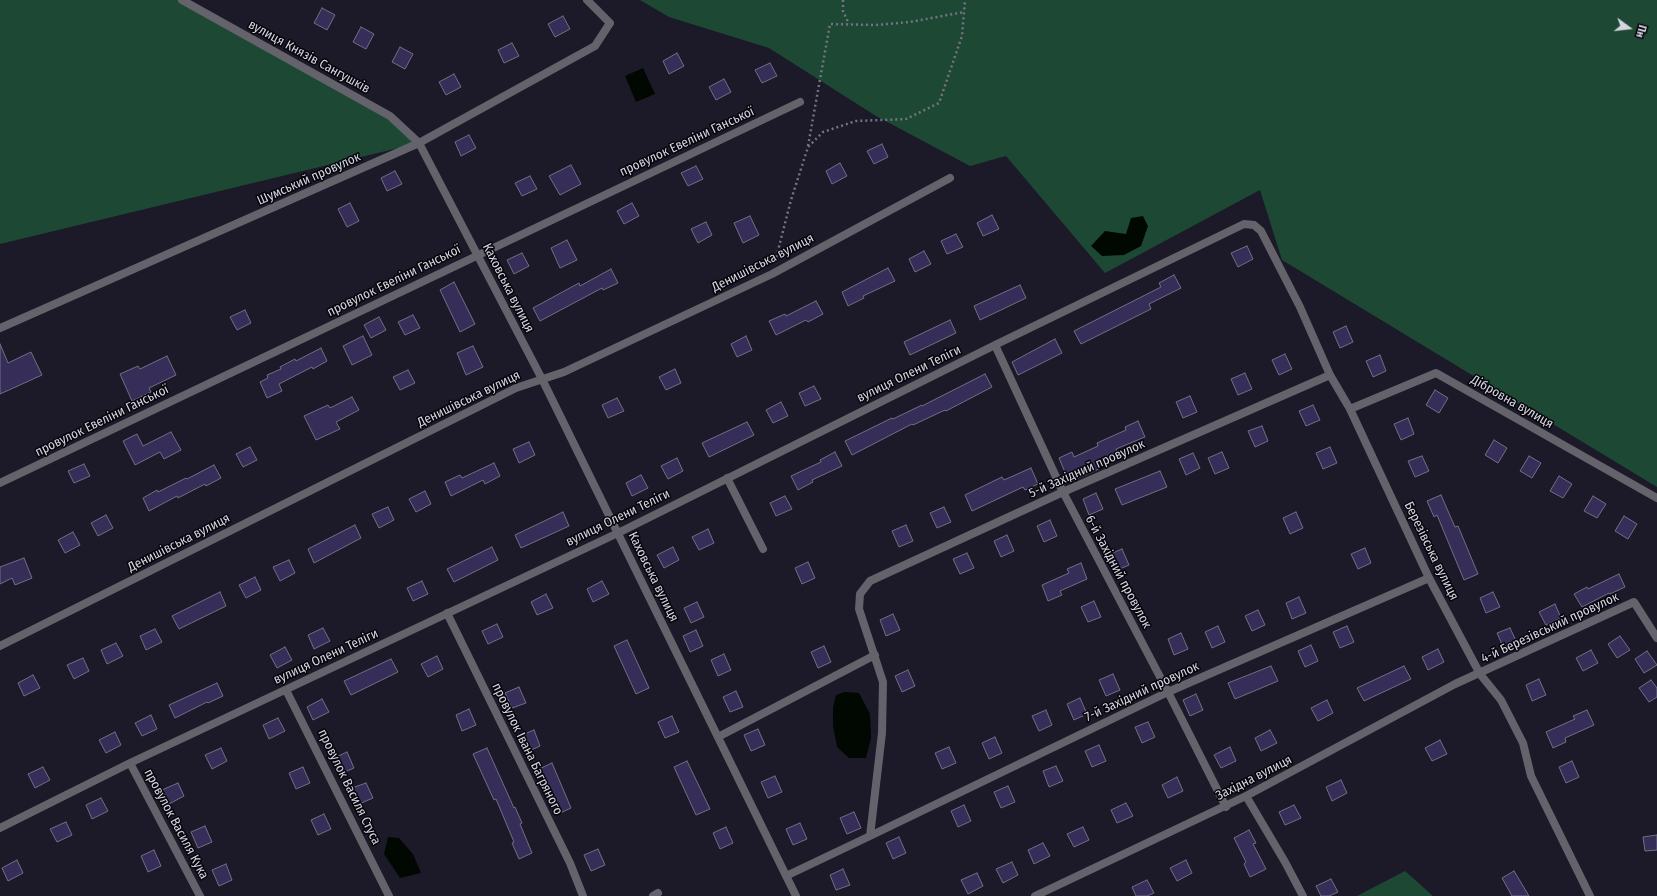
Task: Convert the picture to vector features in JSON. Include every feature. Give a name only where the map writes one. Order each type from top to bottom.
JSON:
[{"type":"street","name":"вулиця Князів Сангушків","points":[[182,0],[390,116],[419,143]]},
{"type":"street","name":"Шумський провулок","points":[[0,328],[419,143],[595,46],[610,23],[587,0]]},
{"type":"street","name":"провулок Евеліни Ганської","points":[[0,483],[800,102]]},
{"type":"street","name":"Каховська вулиця","points":[[419,143],[542,379],[796,896]]},
{"type":"street","name":"Денишівська вулиця","points":[[0,646],[516,388],[564,372],[772,274],[950,178]]},
{"type":"street","name":"вулиця Олени Теліги","points":[[0,828],[130,763],[618,533],[995,345],[1244,224]]},
{"type":"street","name":"Березівська вулиця","points":[[1244,224],[1254,225],[1261,231],[1300,307],[1330,375],[1350,409],[1429,578],[1480,674],[1501,700],[1524,743],[1531,776],[1590,896]]},
{"type":"street","name":"6-й Західний провулок","points":[[995,345],[1063,492],[1226,806]]},
{"type":"street","name":"Дібровна вулиця","points":[[1350,409],[1436,373],[1657,498]]},
{"type":"street","name":"5-й Західний провулок","points":[[875,654],[859,609],[860,594],[870,582],[1063,492],[1330,375]]},
{"type":"street","points":[[727,478],[763,549]]},
{"type":"street","name":"7-й Західний провулок","points":[[786,876],[1168,692],[1429,578]]},
{"type":"street","name":"4-й Березівський провулок","points":[[1480,674],[1634,602],[1657,638]]},
{"type":"street","name":"провулок Івана Багряного","points":[[447,613],[570,863],[583,896]]},
{"type":"street","points":[[718,737],[875,654],[883,682],[882,733],[870,836]]},
{"type":"street","name":"Західна вулиця","points":[[1035,896],[1226,806],[1455,684],[1480,674]]},
{"type":"street","name":"провулок Василя Стуса","points":[[286,690],[389,896]]},
{"type":"street","name":"провулок Василя Кука","points":[[130,763],[200,896]]},
{"type":"street","points":[[1246,796],[1303,896]]},
{"type":"path","points":[[843,0],[843,11],[849,24]]},
{"type":"path","points":[[808,147],[823,132],[856,121],[906,119],[939,103],[962,36],[965,0]]},
{"type":"path","points":[[772,274],[791,200],[808,147],[830,24],[876,25],[910,22],[964,12]]},
{"type":"green space","points":[[0,0],[183,0],[390,116],[419,143],[0,244]]},
{"type":"green space","points":[[640,0],[1657,0],[1657,487],[1282,260],[1260,190],[1105,273],[1006,156],[970,166],[876,116],[769,48],[669,17]]},
{"type":"green space","points":[[1405,871],[1433,896],[1357,896]]},
{"type":"shaded area","points":[[643,68],[655,94],[636,102],[625,76]]},
{"type":"shaded area","points":[[1143,216],[1148,226],[1141,246],[1124,255],[1102,256],[1091,246],[1105,231],[1126,234],[1131,218]]},
{"type":"shaded area","points":[[845,692],[859,693],[870,714],[871,738],[866,758],[849,758],[837,747],[833,725],[833,708],[836,695]]},
{"type":"shaded area","points":[[388,837],[399,838],[413,854],[421,873],[400,878],[384,854]]},
{"type":"building","points":[[322,8],[335,15],[327,30],[314,23]]},
{"type":"building","points":[[563,16],[570,29],[555,37],[548,24]]},
{"type":"building","points":[[361,27],[374,34],[366,49],[353,42]]},
{"type":"building","points":[[512,43],[519,56],[504,63],[498,50]]},
{"type":"building","points":[[400,47],[413,54],[405,69],[392,62]]},
{"type":"building","points":[[677,53],[684,66],[669,74],[663,61]]},
{"type":"building","points":[[770,63],[777,76],[762,83],[755,70]]},
{"type":"building","points":[[454,74],[461,87],[446,95],[439,82]]},
{"type":"building","points":[[724,79],[731,92],[716,100],[709,87]]},
{"type":"building","points":[[469,135],[476,148],[461,156],[455,142]]},
{"type":"building","points":[[882,144],[888,157],[874,164],[867,151]]},
{"type":"building","points":[[840,163],[847,176],[832,184],[826,171]]},
{"type":"building","points":[[571,165],[581,184],[560,195],[549,176]]},
{"type":"building","points":[[696,166],[703,179],[688,186],[681,173]]},
{"type":"building","points":[[395,171],[402,184],[387,191],[381,178]]},
{"type":"building","points":[[530,176],[537,189],[522,196],[515,183]]},
{"type":"building","points":[[350,203],[359,221],[347,227],[338,209]]},
{"type":"building","points":[[632,203],[639,216],[624,224],[617,211]]},
{"type":"building","points":[[992,215],[999,229],[983,236],[977,223]]},
{"type":"building","points":[[750,216],[759,235],[743,243],[734,223]]},
{"type":"building","points":[[706,222],[712,235],[698,243],[691,229]]},
{"type":"building","points":[[956,234],[963,247],[947,254],[941,241]]},
{"type":"building","points":[[567,240],[577,260],[560,268],[551,248]]},
{"type":"building","points":[[1247,246],[1253,259],[1238,267],[1231,253]]},
{"type":"building","points":[[924,251],[931,264],[915,272],[909,259]]},
{"type":"building","points":[[522,253],[529,266],[514,274],[507,260]]},
{"type":"building","points":[[888,268],[895,281],[863,296],[864,298],[848,306],[842,292]]},
{"type":"building","points":[[611,269],[618,283],[603,290],[602,288],[540,321],[533,308],[579,283],[580,286]]},
{"type":"building","points":[[1174,275],[1181,288],[1149,304],[1151,309],[1081,344],[1074,331],[1161,287],[1159,283]]},
{"type":"building","points":[[454,282],[475,324],[460,332],[440,290]]},
{"type":"building","points":[[1020,285],[1026,298],[980,320],[974,306]]},
{"type":"building","points":[[816,301],[823,314],[808,322],[806,320],[776,335],[769,321],[785,314],[786,316]]},
{"type":"building","points":[[245,310],[251,323],[237,330],[230,317]]},
{"type":"building","points":[[413,315],[420,328],[405,335],[398,322]]},
{"type":"building","points":[[379,317],[386,330],[371,338],[364,325]]},
{"type":"building","points":[[950,320],[956,333],[910,355],[904,342]]},
{"type":"building","points":[[1346,326],[1353,342],[1340,348],[1333,332]]},
{"type":"building","points":[[363,336],[372,355],[352,365],[343,346]]},
{"type":"building","points":[[746,336],[752,350],[737,357],[731,344]]},
{"type":"building","points":[[1055,339],[1062,353],[1018,375],[1012,362]]},
{"type":"building","points":[[0,344],[8,363],[31,352],[42,375],[0,394]]},
{"type":"building","points":[[473,346],[483,367],[466,375],[457,353]]},
{"type":"building","points":[[321,348],[327,361],[279,384],[282,391],[267,398],[260,382],[268,378],[267,375],[281,369],[280,367],[295,359],[296,361]]},
{"type":"building","points":[[1285,354],[1292,369],[1279,375],[1272,360]]},
{"type":"building","points":[[1380,355],[1386,371],[1373,377],[1366,361]]},
{"type":"building","points":[[167,356],[176,375],[149,388],[151,392],[132,401],[120,374],[138,366],[140,369]]},
{"type":"building","points":[[675,369],[681,383],[666,390],[659,377]]},
{"type":"building","points":[[408,370],[415,383],[400,390],[393,377]]},
{"type":"building","points":[[1245,373],[1252,389],[1238,395],[1231,379]]},
{"type":"building","points":[[985,374],[992,387],[946,411],[945,410],[913,425],[912,424],[852,455],[845,441],[892,418],[893,419],[922,406]]},
{"type":"building","points":[[814,386],[821,399],[805,406],[799,393]]},
{"type":"building","points":[[1435,390],[1448,398],[1439,413],[1426,405]]},
{"type":"building","points":[[1190,396],[1197,412],[1183,418],[1176,402]]},
{"type":"building","points":[[352,397],[359,410],[336,422],[340,429],[316,440],[304,416],[328,405],[330,408]]},
{"type":"building","points":[[617,398],[624,411],[608,418],[602,405]]},
{"type":"building","points":[[781,402],[788,416],[773,423],[766,410]]},
{"type":"building","points":[[1313,405],[1320,420],[1306,426],[1299,411]]},
{"type":"building","points":[[1408,418],[1414,434],[1401,440],[1394,424]]},
{"type":"building","points":[[1138,421],[1145,437],[1116,449],[1117,452],[1096,462],[1099,469],[1069,482],[1059,458],[1072,452],[1074,457],[1098,446],[1097,443],[1126,430],[1125,427]]},
{"type":"building","points":[[747,422],[754,435],[709,457],[702,443]]},
{"type":"building","points":[[1262,426],[1268,441],[1255,447],[1248,431]]},
{"type":"building","points":[[171,432],[181,450],[164,459],[160,452],[135,465],[123,441],[137,434],[143,446]]},
{"type":"building","points":[[1494,440],[1507,448],[1498,463],[1485,455]]},
{"type":"building","points":[[529,442],[535,455],[519,463],[513,449]]},
{"type":"building","points":[[250,447],[257,460],[243,467],[236,454]]},
{"type":"building","points":[[1330,447],[1337,463],[1323,469],[1316,453]]},
{"type":"building","points":[[835,452],[842,466],[812,480],[813,482],[798,490],[791,476],[821,462],[820,460]]},
{"type":"building","points":[[1222,452],[1229,468],[1215,474],[1208,458]]},
{"type":"building","points":[[1193,453],[1200,468],[1186,475],[1179,459]]},
{"type":"building","points":[[1422,456],[1429,471],[1415,477],[1408,461]]},
{"type":"building","points":[[1529,456],[1541,463],[1532,478],[1520,471]]},
{"type":"building","points":[[677,458],[683,471],[668,479],[661,466]]},
{"type":"building","points":[[494,463],[500,476],[485,484],[483,480],[451,496],[445,482],[460,475],[462,478]]},
{"type":"building","points":[[84,464],[90,476],[74,483],[68,471]]},
{"type":"building","points":[[214,465],[221,478],[206,486],[205,484],[178,498],[177,496],[149,511],[143,498],[157,490],[158,492]]},
{"type":"building","points":[[1031,468],[1038,484],[1025,490],[1023,487],[972,511],[965,495],[1002,477],[1004,480]]},
{"type":"building","points":[[1160,471],[1167,487],[1122,505],[1115,489]]},
{"type":"building","points":[[641,475],[648,488],[632,496],[626,483]]},
{"type":"building","points":[[1559,476],[1572,484],[1563,498],[1550,491]]},
{"type":"building","points":[[425,491],[431,504],[416,512],[409,499]]},
{"type":"building","points":[[1096,493],[1103,509],[1089,515],[1083,499]]},
{"type":"building","points":[[1441,495],[1455,527],[1458,526],[1478,574],[1464,580],[1437,515],[1434,517],[1427,501]]},
{"type":"building","points":[[785,496],[792,509],[776,516],[770,503]]},
{"type":"building","points":[[1593,496],[1606,504],[1597,518],[1584,511]]},
{"type":"building","points":[[388,507],[394,520],[379,528],[372,514]]},
{"type":"building","points":[[944,507],[951,522],[937,528],[930,513]]},
{"type":"building","points":[[563,512],[569,526],[521,548],[515,535]]},
{"type":"building","points":[[1296,512],[1303,528],[1290,534],[1283,518]]},
{"type":"building","points":[[106,515],[113,528],[98,536],[91,523]]},
{"type":"building","points":[[1624,516],[1637,524],[1628,539],[1615,531]]},
{"type":"building","points":[[1050,520],[1057,536],[1044,542],[1037,526]]},
{"type":"building","points":[[355,525],[361,538],[314,563],[308,549]]},
{"type":"building","points":[[906,525],[913,541],[899,547],[892,531]]},
{"type":"building","points":[[708,529],[714,543],[699,550],[692,537]]},
{"type":"building","points":[[73,532],[80,545],[65,553],[58,540]]},
{"type":"building","points":[[1007,535],[1014,551],[1001,557],[994,541]]},
{"type":"building","points":[[492,547],[498,560],[454,582],[447,569]]},
{"type":"building","points":[[673,547],[679,560],[664,568],[657,555]]},
{"type":"building","points":[[1365,548],[1371,563],[1358,569],[1351,554]]},
{"type":"building","points":[[1122,549],[1129,565],[1115,571],[1108,555]]},
{"type":"building","points":[[967,553],[974,568],[960,574],[953,559]]},
{"type":"building","points":[[24,558],[32,578],[15,585],[12,578],[0,584],[0,567]]},
{"type":"building","points":[[289,560],[295,573],[280,581],[273,567]]},
{"type":"building","points":[[808,562],[815,578],[802,584],[795,568]]},
{"type":"building","points":[[1081,563],[1087,579],[1060,591],[1062,595],[1048,601],[1042,585],[1069,573],[1067,569]]},
{"type":"building","points":[[1619,574],[1625,587],[1610,594],[1609,593],[1582,607],[1574,594]]},
{"type":"building","points":[[255,577],[261,590],[246,598],[239,585]]},
{"type":"building","points":[[422,581],[428,594],[413,601],[407,588]]},
{"type":"building","points":[[602,581],[609,594],[593,602],[587,589]]},
{"type":"building","points":[[220,592],[226,606],[179,629],[172,616]]},
{"type":"building","points":[[1493,592],[1500,607],[1486,613],[1480,598]]},
{"type":"building","points":[[546,594],[553,608],[537,615],[531,602]]},
{"type":"building","points":[[1299,597],[1306,613],[1292,619],[1286,603]]},
{"type":"building","points":[[1094,601],[1101,617],[1088,622],[1081,607]]},
{"type":"building","points":[[697,602],[704,617],[691,623],[684,608]]},
{"type":"building","points":[[1555,604],[1561,618],[1546,625],[1539,612]]},
{"type":"building","points":[[1258,610],[1265,625],[1252,631],[1245,616]]},
{"type":"building","points":[[893,614],[900,630],[886,636],[880,620]]},
{"type":"building","points":[[497,624],[503,637],[488,644],[482,631]]},
{"type":"building","points":[[1218,626],[1225,642],[1212,648],[1205,632]]},
{"type":"building","points":[[1347,626],[1354,642],[1340,648],[1333,632]]},
{"type":"building","points":[[323,628],[330,641],[314,649],[308,635]]},
{"type":"building","points":[[1510,628],[1517,643],[1504,649],[1497,633]]},
{"type":"building","points":[[155,629],[162,642],[146,650],[140,636]]},
{"type":"building","points":[[696,630],[703,646],[690,652],[683,636]]},
{"type":"building","points":[[1181,633],[1188,649],[1174,655],[1168,639]]},
{"type":"building","points":[[1620,636],[1630,650],[1617,658],[1608,644]]},
{"type":"building","points":[[627,640],[649,688],[636,694],[614,646]]},
{"type":"building","points":[[116,643],[123,656],[107,664],[101,650]]},
{"type":"building","points":[[1311,645],[1318,661],[1305,667],[1298,651]]},
{"type":"building","points":[[824,646],[831,662],[818,668],[811,652]]},
{"type":"building","points":[[285,647],[292,660],[277,668],[270,655]]},
{"type":"building","points":[[1438,649],[1444,662],[1428,670],[1422,657]]},
{"type":"building","points":[[1591,650],[1598,663],[1583,671],[1576,658]]},
{"type":"building","points":[[1647,651],[1657,665],[1644,673],[1635,659]]},
{"type":"building","points":[[724,654],[731,670],[718,676],[711,660]]},
{"type":"building","points":[[437,656],[443,669],[428,677],[421,664]]},
{"type":"building","points":[[83,658],[89,671],[74,679],[67,665]]},
{"type":"building","points":[[391,659],[398,672],[351,695],[344,681]]},
{"type":"building","points":[[1271,666],[1278,681],[1235,699],[1228,683]]},
{"type":"building","points":[[1404,666],[1411,679],[1364,701],[1357,688]]},
{"type":"building","points":[[908,670],[915,686],[902,692],[895,676]]},
{"type":"building","points":[[1113,674],[1120,690],[1106,696],[1099,680]]},
{"type":"building","points":[[33,675],[40,688],[24,696],[18,683]]},
{"type":"building","points":[[1539,679],[1546,695],[1532,701],[1526,685]]},
{"type":"building","points":[[1651,680],[1657,688],[1657,697],[1649,702],[1639,688]]},
{"type":"building","points":[[217,683],[223,696],[208,703],[207,702],[175,718],[169,705]]},
{"type":"building","points":[[519,687],[526,703],[512,708],[505,693]]},
{"type":"building","points":[[736,691],[743,707],[730,712],[723,697]]},
{"type":"building","points":[[1196,694],[1203,710],[1190,716],[1183,700]]},
{"type":"building","points":[[1080,698],[1087,714],[1074,720],[1067,704]]},
{"type":"building","points":[[322,699],[329,712],[313,720],[307,707]]},
{"type":"building","points":[[1327,700],[1333,713],[1318,721],[1311,708]]},
{"type":"building","points":[[469,709],[476,725],[462,731],[456,715]]},
{"type":"building","points":[[1046,710],[1052,725],[1039,731],[1032,716]]},
{"type":"building","points":[[1587,710],[1594,725],[1565,738],[1566,742],[1553,748],[1546,732],[1575,719],[1573,716]]},
{"type":"building","points":[[151,715],[157,729],[142,736],[135,723]]},
{"type":"building","points":[[672,716],[679,732],[665,738],[658,722]]},
{"type":"building","points":[[278,718],[285,731],[269,739],[263,725]]},
{"type":"building","points":[[1148,722],[1155,737],[1142,743],[1135,727]]},
{"type":"building","points":[[758,729],[765,745],[751,751],[744,735]]},
{"type":"building","points":[[534,730],[540,746],[527,752],[520,736]]},
{"type":"building","points":[[1270,730],[1277,743],[1261,751],[1255,738]]},
{"type":"building","points":[[115,732],[121,745],[106,753],[99,740]]},
{"type":"building","points":[[995,737],[1002,753],[989,759],[982,743]]},
{"type":"building","points":[[1440,740],[1447,754],[1432,761],[1425,748]]},
{"type":"building","points":[[1099,745],[1106,761],[1092,767],[1085,751]]},
{"type":"building","points":[[949,747],[956,763],[942,769],[935,753]]},
{"type":"building","points":[[1230,747],[1236,761],[1221,768],[1214,755]]},
{"type":"building","points":[[221,748],[227,761],[212,769],[205,755]]},
{"type":"building","points":[[487,748],[522,823],[520,824],[532,853],[519,859],[512,843],[514,842],[496,799],[494,800],[473,754]]},
{"type":"building","points":[[347,752],[354,768],[340,774],[334,758]]},
{"type":"building","points":[[687,761],[710,809],[696,815],[674,767]]},
{"type":"building","points":[[1572,761],[1579,777],[1566,783],[1559,767]]},
{"type":"building","points":[[552,763],[571,808],[558,814],[539,769]]},
{"type":"building","points":[[1056,766],[1063,781],[1049,787],[1043,771]]},
{"type":"building","points":[[43,767],[50,780],[35,788],[28,774]]},
{"type":"building","points":[[303,767],[310,783],[296,789],[289,773]]},
{"type":"building","points":[[775,776],[782,792],[768,798],[761,782]]},
{"type":"building","points":[[1177,777],[1183,791],[1168,798],[1162,785]]},
{"type":"building","points":[[1341,780],[1347,793],[1332,801],[1326,787]]},
{"type":"building","points":[[178,783],[184,796],[169,804],[162,790]]},
{"type":"building","points":[[366,783],[373,798],[359,804],[352,788]]},
{"type":"building","points":[[1008,786],[1015,802],[1001,808],[994,792]]},
{"type":"building","points":[[101,798],[108,811],[92,819],[86,805]]},
{"type":"building","points":[[1126,803],[1133,816],[1117,823],[1111,810]]},
{"type":"building","points":[[964,805],[971,821],[958,827],[951,811]]},
{"type":"building","points":[[1294,805],[1301,818],[1285,825],[1279,812]]},
{"type":"building","points":[[854,812],[861,828],[847,834],[840,818]]},
{"type":"building","points":[[324,814],[331,829],[318,835],[311,820]]},
{"type":"building","points":[[66,822],[72,835],[57,842],[50,829]]},
{"type":"building","points":[[800,823],[807,839],[793,845],[786,829]]},
{"type":"building","points":[[205,826],[212,842],[198,848],[191,832]]},
{"type":"building","points":[[726,827],[733,843],[720,849],[713,833]]},
{"type":"building","points":[[1083,827],[1089,840],[1074,847],[1067,834]]},
{"type":"building","points":[[1249,830],[1256,843],[1253,844],[1266,869],[1250,877],[1244,864],[1246,862],[1234,838]]},
{"type":"building","points":[[1657,835],[1657,850],[1645,851],[1643,837]]},
{"type":"building","points":[[899,837],[906,853],[893,859],[886,843]]},
{"type":"building","points":[[1043,843],[1050,856],[1034,864],[1028,850]]},
{"type":"building","points":[[598,849],[605,865],[591,871],[584,855]]},
{"type":"building","points":[[154,850],[161,866],[148,872],[141,856]]},
{"type":"building","points":[[17,860],[23,873],[8,881],[2,868]]},
{"type":"building","points":[[1186,860],[1192,873],[1177,881],[1170,868]]},
{"type":"building","points":[[1012,862],[1018,875],[1003,883],[996,869]]},
{"type":"building","points":[[226,864],[232,880],[219,886],[212,870]]},
{"type":"building","points":[[843,869],[850,885],[836,890],[830,875]]},
{"type":"building","points":[[1514,871],[1529,896],[1512,896],[1502,878]]},
{"type":"building","points":[[977,873],[983,886],[968,894],[961,880]]},
{"type":"building","points":[[1331,879],[1338,892],[1329,896],[1321,896],[1316,886]]},
{"type":"building","points":[[1147,880],[1154,893],[1147,896],[1136,896],[1132,887]]}]
